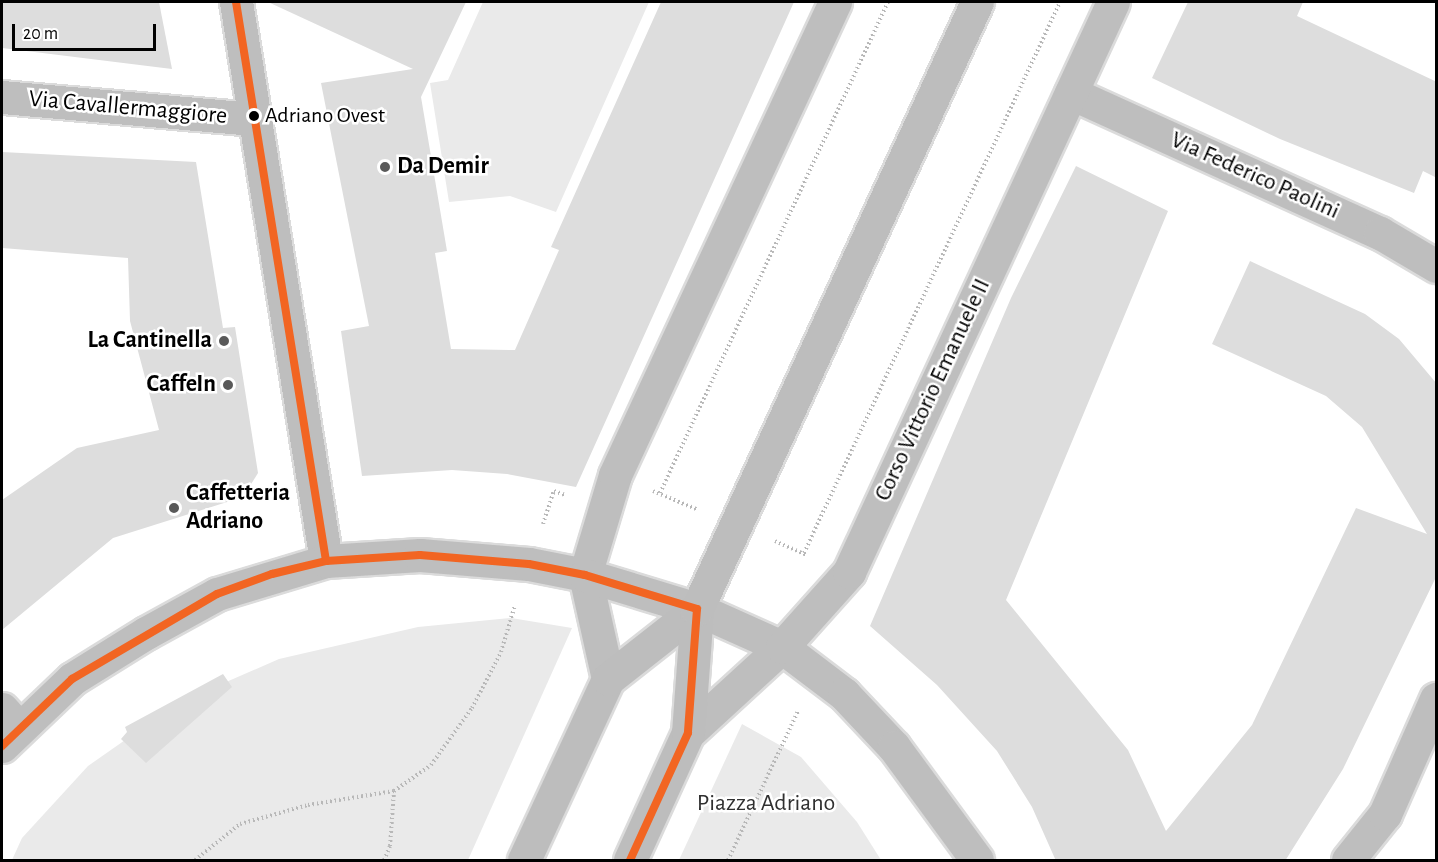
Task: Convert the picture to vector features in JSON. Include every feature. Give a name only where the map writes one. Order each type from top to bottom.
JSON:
[{"type":"main road","name":"Corso Vittorio Emanuele II","points":[[630,861],[688,733],[697,609],[977,2]]},
{"type":"main road","name":"Corso Vittorio Emanuele II","points":[[524,861],[608,679],[697,609]]},
{"type":"street","points":[[236,2],[326,561]]},
{"type":"street","points":[[608,679],[585,575],[615,475],[835,2]]},
{"type":"street","name":"Corso Vittorio Emanuele II","points":[[688,733],[782,647],[849,572],[1113,2]]},
{"type":"street","name":"Via Federico Paolini","points":[[1071,93],[1380,232],[1437,266]]},
{"type":"street","name":"Via Cavallermaggiore","points":[[2,97],[254,119]]},
{"type":"street","points":[[7,727],[72,679],[156,627],[217,594],[326,561],[420,555],[529,564],[585,575],[697,609],[782,647],[844,694],[894,747],[977,861]]},
{"type":"street","points":[[1347,861],[1385,814],[1437,699]]},
{"type":"path","points":[[660,494],[888,2]]},
{"type":"path","points":[[804,553],[1060,2]]},
{"type":"path","points":[[195,861],[240,824],[308,805],[394,791],[431,765],[472,708],[501,652],[511,618]]},
{"type":"path","points":[[728,861],[781,746]]},
{"type":"path","points":[[384,861],[390,846],[394,791]]},
{"type":"green space","points":[[483,2],[649,2],[556,212],[510,196],[449,202],[430,83],[448,80]]},
{"type":"green space","points":[[511,618],[572,628],[468,860],[12,860],[22,838],[88,766],[178,703],[279,659],[418,627]]},
{"type":"green space","name":"Piazza Adriano","points":[[742,724],[801,757],[857,822],[881,860],[679,860]]},
{"type":"building","points":[[2,2],[159,2],[172,69],[2,48]]},
{"type":"building","points":[[268,2],[466,2],[421,97],[447,251],[435,253],[451,349],[515,350],[559,250],[551,247],[661,2],[794,2],[576,487],[507,474],[452,470],[362,476],[341,331],[369,326],[321,83],[413,69]]},
{"type":"building","points":[[1188,2],[1303,2],[1297,16],[1437,82],[1437,178],[1423,171],[1414,193],[1280,139],[1152,78]]},
{"type":"building","points":[[2,152],[196,162],[223,328],[235,327],[258,473],[243,497],[113,538],[2,630],[2,500],[77,448],[159,430],[130,321],[128,258],[2,248]]},
{"type":"building","points":[[1076,166],[1168,211],[1006,600],[1128,750],[1166,831],[1252,725],[1356,508],[1427,534],[1362,427],[1326,396],[1212,344],[1250,261],[1365,314],[1399,339],[1437,384],[1437,575],[1343,769],[1285,861],[1056,861],[1032,807],[997,751],[937,685],[870,626],[1011,298]]},
{"type":"building","points":[[223,674],[232,687],[146,763],[121,739],[127,732],[125,727]]},
{"type":"transit line","points":[[236,2],[326,561]]},
{"type":"transit line","points":[[2,746],[72,679],[217,594],[272,574],[326,561],[420,555],[529,564],[585,575],[697,609],[688,733],[630,860]]},
{"type":"place","name":"Adriano Ovest","points":[[254,116]]},
{"type":"place","name":"Da Demir","points":[[385,167]]},
{"type":"place","name":"La Cantinella","points":[[224,341]]},
{"type":"place","name":"CaffeIn","points":[[228,385]]},
{"type":"place","name":"Caffetteria Adriano","points":[[174,508]]}]
